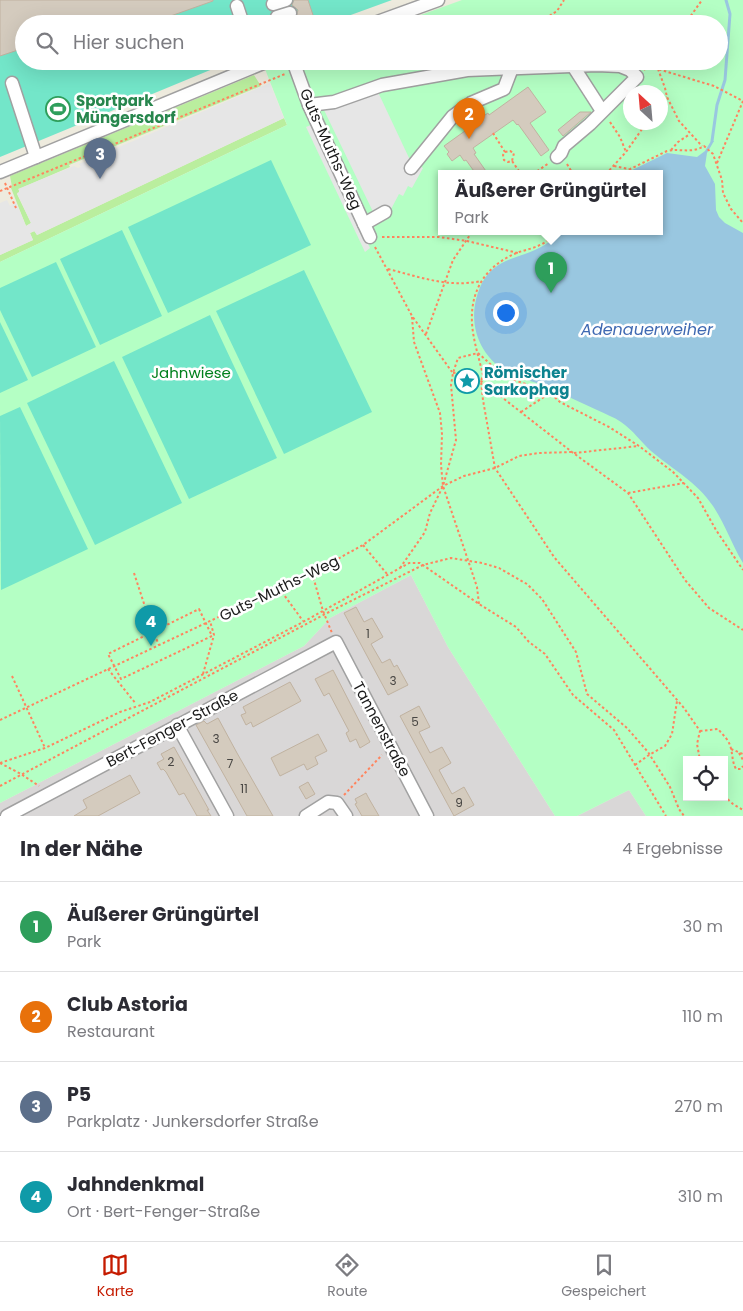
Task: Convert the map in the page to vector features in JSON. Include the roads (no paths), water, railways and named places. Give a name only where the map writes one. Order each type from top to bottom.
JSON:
[{"type":"street","points":[[286,0],[275,10],[290,12]]},
{"type":"street","points":[[397,15],[438,0]]},
{"type":"street","points":[[237,6],[240,15]]},
{"type":"street","points":[[2,176],[36,157],[244,70]]},
{"type":"street","name":"Guts-Muths-Weg","points":[[297,70],[309,105],[372,241]]},
{"type":"street","points":[[309,105],[334,102],[382,85],[467,70]]},
{"type":"street","points":[[411,168],[453,116],[471,103],[504,88],[511,70]]},
{"type":"street","points":[[575,70],[602,111]]},
{"type":"street","points":[[557,157],[564,146],[637,77],[630,70]]},
{"type":"street","points":[[12,82],[36,157]]},
{"type":"street","points":[[364,224],[385,212]]},
{"type":"street","name":"Bert-Fenger-Straße","points":[[9,816],[336,642]]},
{"type":"street","name":"Tannenstraße","points":[[336,642],[427,816]]},
{"type":"street","points":[[177,725],[227,816]]},
{"type":"street","points":[[306,816],[328,802],[337,803],[346,816]]},
{"type":"water","name":"Adenauerweiher","points":[[711,141],[714,141],[707,153],[705,166],[715,184],[716,210],[719,217],[725,223],[743,233],[743,563],[713,506],[700,490],[651,451],[618,420],[542,385],[514,376],[498,366],[482,346],[474,322],[477,296],[482,283],[489,273],[498,265],[508,260],[540,248],[555,235],[663,235],[663,170],[632,170],[667,153],[697,157],[705,151]]},
{"type":"waterway","points":[[726,0],[730,14],[728,40]]},
{"type":"waterway","points":[[712,141],[717,105],[725,80],[726,70]]},
{"type":"place","name":"Sportpark Müngersdorf","points":[[58,109]]},
{"type":"place","name":"Club Astoria","points":[[469,139]]},
{"type":"place","name":"P5","points":[[100,179]]},
{"type":"place","name":"Äußerer Grüngürtel","points":[[551,293]]},
{"type":"place","name":"Römischer Sarkophag","points":[[467,381]]},
{"type":"place","name":"Jahndenkmal","points":[[151,646]]},
{"type":"park label","name":"Jahnwiese","points":[[191,372]]}]
